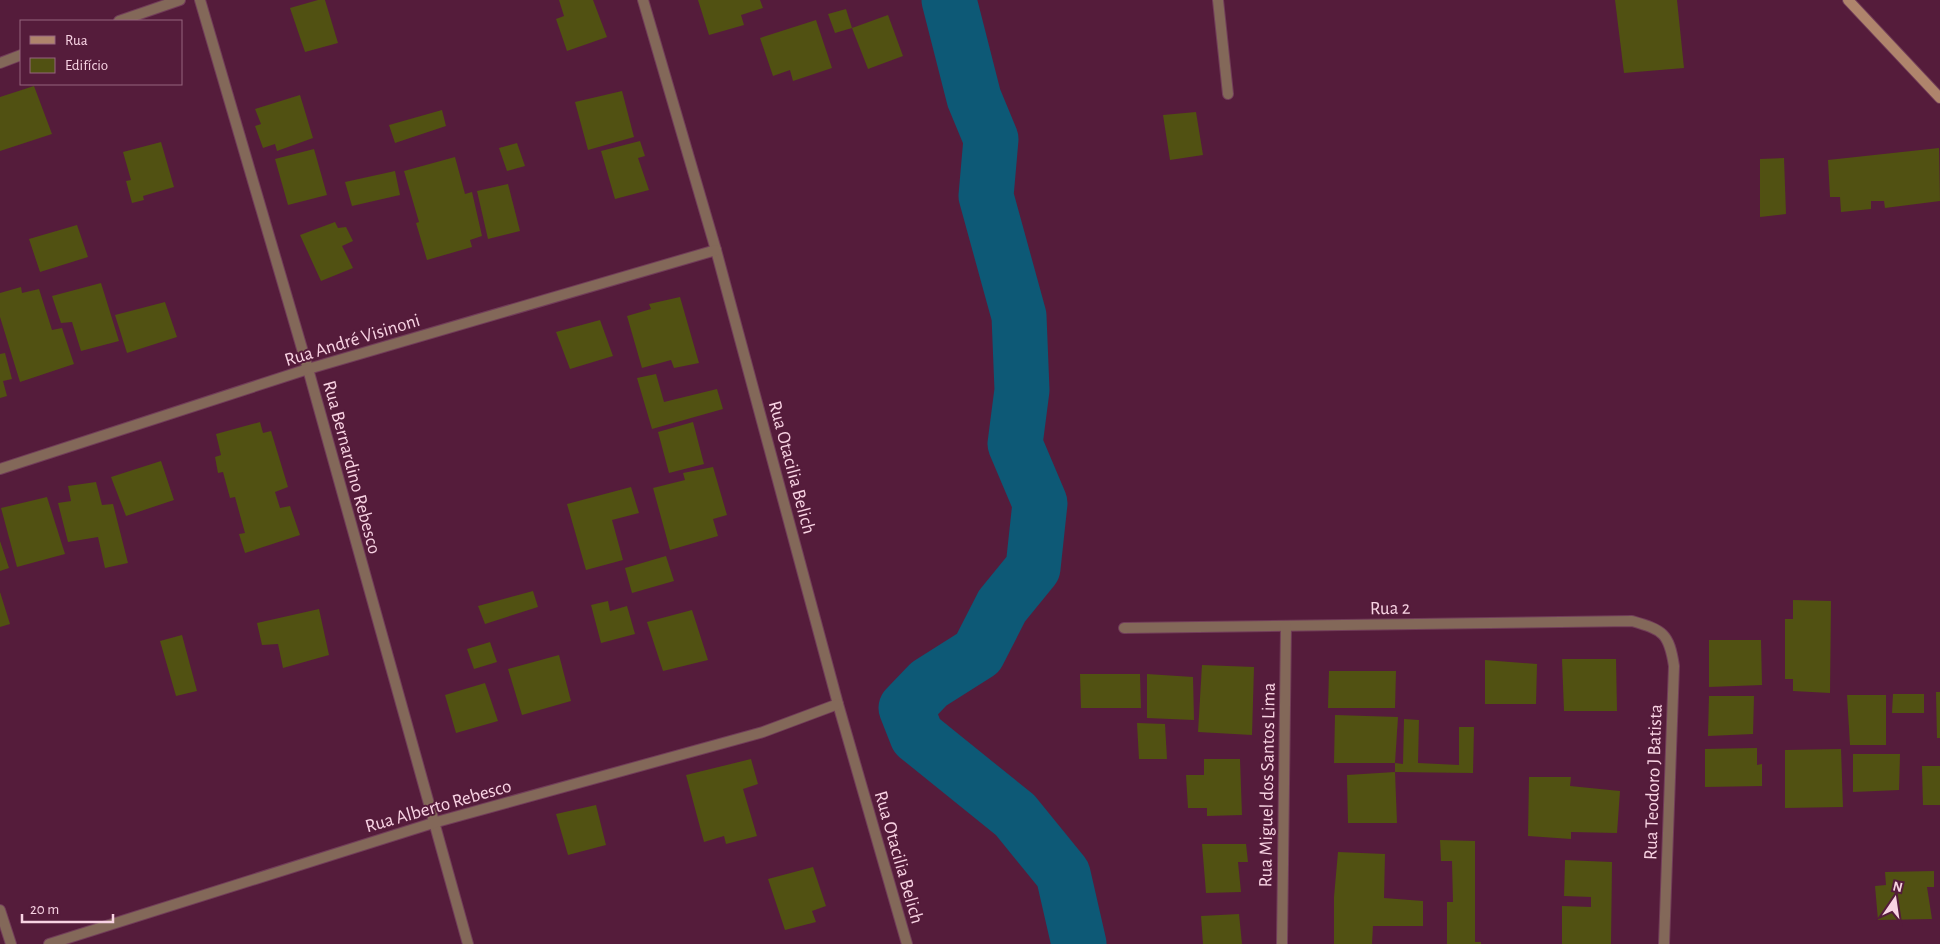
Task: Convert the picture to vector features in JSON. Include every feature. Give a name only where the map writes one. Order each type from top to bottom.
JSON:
[{"type":"main road","points":[[1848,0],[1940,98]]},
{"type":"street","points":[[122,20],[180,0]]},
{"type":"street","name":"Rua Bernardino Rebesco","points":[[200,0],[308,370],[468,944]]},
{"type":"street","name":"Rua Otacilia Belich","points":[[643,0],[716,250],[838,704],[907,944]]},
{"type":"street","points":[[1218,0],[1228,94]]},
{"type":"street","points":[[0,63],[20,55]]},
{"type":"street","name":"Rua André Visinoni","points":[[0,469],[308,370],[716,250]]},
{"type":"street","name":"Rua 2","points":[[1124,628],[1632,621],[1656,628]]},
{"type":"street","name":"Rua Miguel dos Santos Lima","points":[[1282,944],[1286,626]]},
{"type":"street","name":"Rua Teodoro J Batista","points":[[1656,628],[1670,644],[1674,666],[1664,944]]},
{"type":"street","name":"Rua Alberto Rebesco","points":[[49,944],[433,823],[762,732],[838,704]]},
{"type":"street","points":[[0,910],[11,944]]},
{"type":"building","points":[[318,0],[325,0],[338,43],[305,52],[290,8]]},
{"type":"building","points":[[559,0],[593,0],[607,37],[567,51],[556,19],[564,16]]},
{"type":"building","points":[[698,0],[760,0],[763,8],[741,15],[744,25],[709,35]]},
{"type":"building","points":[[1615,0],[1677,0],[1684,68],[1624,73]]},
{"type":"building","points":[[846,9],[852,28],[835,33],[828,14]]},
{"type":"building","points":[[888,15],[903,56],[868,69],[852,28]]},
{"type":"building","points":[[816,20],[832,68],[793,81],[790,70],[773,76],[760,38]]},
{"type":"building","points":[[34,86],[52,134],[0,151],[0,97]]},
{"type":"building","points":[[622,91],[634,137],[588,150],[575,102]]},
{"type":"building","points":[[300,95],[313,138],[277,151],[275,144],[263,148],[255,126],[261,124],[255,109]]},
{"type":"building","points":[[442,110],[446,126],[395,143],[389,125]]},
{"type":"building","points":[[1196,112],[1203,155],[1170,160],[1163,115]]},
{"type":"building","points":[[640,141],[645,156],[638,158],[649,190],[615,199],[601,151]]},
{"type":"building","points":[[161,142],[174,187],[143,196],[144,200],[132,203],[126,181],[131,180],[123,152]]},
{"type":"building","points":[[517,143],[525,166],[507,171],[499,148]]},
{"type":"building","points":[[1939,148],[1940,201],[1885,208],[1884,201],[1871,201],[1871,209],[1841,212],[1840,197],[1830,197],[1828,160]]},
{"type":"building","points":[[314,149],[327,195],[288,205],[275,159]]},
{"type":"building","points":[[455,157],[465,194],[472,192],[482,236],[470,240],[472,247],[427,260],[416,223],[419,222],[404,171]]},
{"type":"building","points":[[1784,158],[1786,214],[1760,217],[1760,159]]},
{"type":"building","points":[[395,171],[400,195],[352,206],[345,182]]},
{"type":"building","points":[[508,184],[520,231],[488,239],[477,191]]},
{"type":"building","points":[[335,222],[338,228],[346,227],[353,241],[342,246],[353,268],[321,281],[300,235]]},
{"type":"building","points":[[77,225],[88,257],[40,272],[29,239]]},
{"type":"building","points":[[101,283],[119,341],[81,351],[72,322],[61,323],[52,296]]},
{"type":"building","points":[[21,287],[22,293],[39,289],[52,330],[62,328],[74,364],[20,382],[0,317],[0,293]]},
{"type":"building","points":[[680,297],[699,363],[674,368],[671,360],[642,368],[627,316],[651,309],[649,304]]},
{"type":"building","points":[[165,302],[177,337],[127,353],[115,315]]},
{"type":"building","points":[[600,320],[613,356],[570,369],[556,332]]},
{"type":"building","points":[[5,353],[12,379],[3,381],[7,396],[0,398],[0,354]]},
{"type":"building","points":[[656,374],[664,402],[717,389],[723,409],[652,429],[637,378]]},
{"type":"building","points":[[260,422],[263,433],[271,431],[288,487],[275,492],[280,508],[290,506],[300,535],[245,553],[239,534],[245,533],[235,497],[230,498],[223,472],[218,473],[215,457],[221,455],[216,434]]},
{"type":"building","points":[[693,422],[704,464],[669,473],[658,432]]},
{"type":"building","points":[[161,461],[174,500],[126,516],[111,477]]},
{"type":"building","points":[[713,467],[727,515],[713,519],[718,536],[670,550],[653,488],[685,480],[683,473]]},
{"type":"building","points":[[96,482],[102,505],[113,504],[128,563],[105,568],[98,537],[68,542],[58,503],[71,501],[68,486]]},
{"type":"building","points":[[631,487],[639,513],[612,520],[623,560],[586,570],[567,504]]},
{"type":"building","points":[[47,497],[65,554],[17,567],[1,508]]},
{"type":"building","points":[[0,541],[9,568],[0,571]]},
{"type":"building","points":[[666,556],[674,581],[632,593],[625,568]]},
{"type":"building","points":[[533,591],[538,607],[485,624],[478,606]]},
{"type":"building","points":[[0,592],[10,624],[0,627]]},
{"type":"building","points":[[1793,600],[1831,601],[1830,693],[1793,691],[1793,679],[1785,679],[1785,619],[1793,619]]},
{"type":"building","points":[[608,601],[610,611],[627,606],[635,634],[601,643],[591,605]]},
{"type":"building","points":[[319,609],[329,655],[283,668],[278,644],[262,645],[257,623]]},
{"type":"building","points":[[692,610],[708,660],[663,671],[647,622]]},
{"type":"building","points":[[182,635],[197,691],[176,696],[160,641]]},
{"type":"building","points":[[1709,640],[1761,640],[1762,685],[1709,687]]},
{"type":"building","points":[[490,642],[497,662],[474,669],[467,649]]},
{"type":"building","points":[[559,655],[571,701],[522,715],[508,669]]},
{"type":"building","points":[[1562,659],[1616,659],[1617,711],[1564,711]]},
{"type":"building","points":[[1485,660],[1537,664],[1536,704],[1485,704]]},
{"type":"building","points":[[1202,665],[1254,667],[1252,735],[1198,732]]},
{"type":"building","points":[[1329,671],[1396,671],[1395,708],[1328,708]]},
{"type":"building","points":[[1080,674],[1140,674],[1141,708],[1081,708]]},
{"type":"building","points":[[1147,674],[1193,677],[1194,720],[1147,718]]},
{"type":"building","points":[[485,683],[498,721],[456,733],[445,695]]},
{"type":"building","points":[[1936,692],[1940,692],[1940,738],[1937,738]]},
{"type":"building","points":[[1893,694],[1924,694],[1924,713],[1892,713]]},
{"type":"building","points":[[1847,695],[1886,695],[1886,745],[1850,745]]},
{"type":"building","points":[[1709,696],[1754,696],[1753,734],[1708,736]]},
{"type":"building","points":[[1335,715],[1398,717],[1395,763],[1334,763]]},
{"type":"building","points":[[1404,719],[1419,720],[1418,763],[1459,765],[1459,727],[1474,727],[1473,773],[1395,772],[1395,763],[1403,764]]},
{"type":"building","points":[[1137,723],[1165,724],[1167,759],[1139,759]]},
{"type":"building","points":[[1757,748],[1757,765],[1762,764],[1762,786],[1705,787],[1705,749]]},
{"type":"building","points":[[1841,749],[1843,807],[1785,808],[1785,750]]},
{"type":"building","points":[[1853,754],[1900,754],[1899,790],[1853,792]]},
{"type":"building","points":[[751,759],[758,784],[743,789],[757,836],[726,844],[724,836],[704,842],[686,775]]},
{"type":"building","points":[[1204,759],[1240,759],[1242,815],[1207,816],[1207,808],[1188,808],[1186,775],[1204,775]]},
{"type":"building","points":[[1922,766],[1940,766],[1940,805],[1923,805]]},
{"type":"building","points":[[1395,772],[1397,823],[1348,823],[1347,775]]},
{"type":"building","points":[[1529,777],[1571,777],[1570,786],[1620,791],[1617,833],[1571,832],[1571,839],[1528,836]]},
{"type":"building","points":[[596,805],[606,845],[568,855],[556,814]]},
{"type":"building","points":[[1440,840],[1475,841],[1475,942],[1481,942],[1481,944],[1447,944],[1447,902],[1453,902],[1452,861],[1441,861]]},
{"type":"building","points":[[1202,844],[1246,844],[1248,862],[1238,862],[1241,892],[1206,893]]},
{"type":"building","points":[[1338,852],[1385,854],[1384,898],[1423,901],[1423,926],[1373,926],[1372,944],[1334,944],[1334,897]]},
{"type":"building","points":[[1565,860],[1612,862],[1611,944],[1562,944],[1562,906],[1591,907],[1591,897],[1564,896]]},
{"type":"building","points":[[813,867],[826,906],[812,911],[816,922],[785,930],[768,879]]},
{"type":"building","points":[[1934,871],[1934,887],[1927,887],[1932,919],[1878,920],[1875,886],[1886,885],[1885,872]]},
{"type":"building","points":[[1239,914],[1242,944],[1203,944],[1201,916]]},
{"type":"waterway","points":[[949,0],[974,98],[991,139],[986,196],[1019,316],[1022,390],[1015,444],[1040,503],[1033,568],[1002,606],[978,653],[929,684],[906,708],[917,736],[1015,815],[1063,874],[1079,944]]}]
